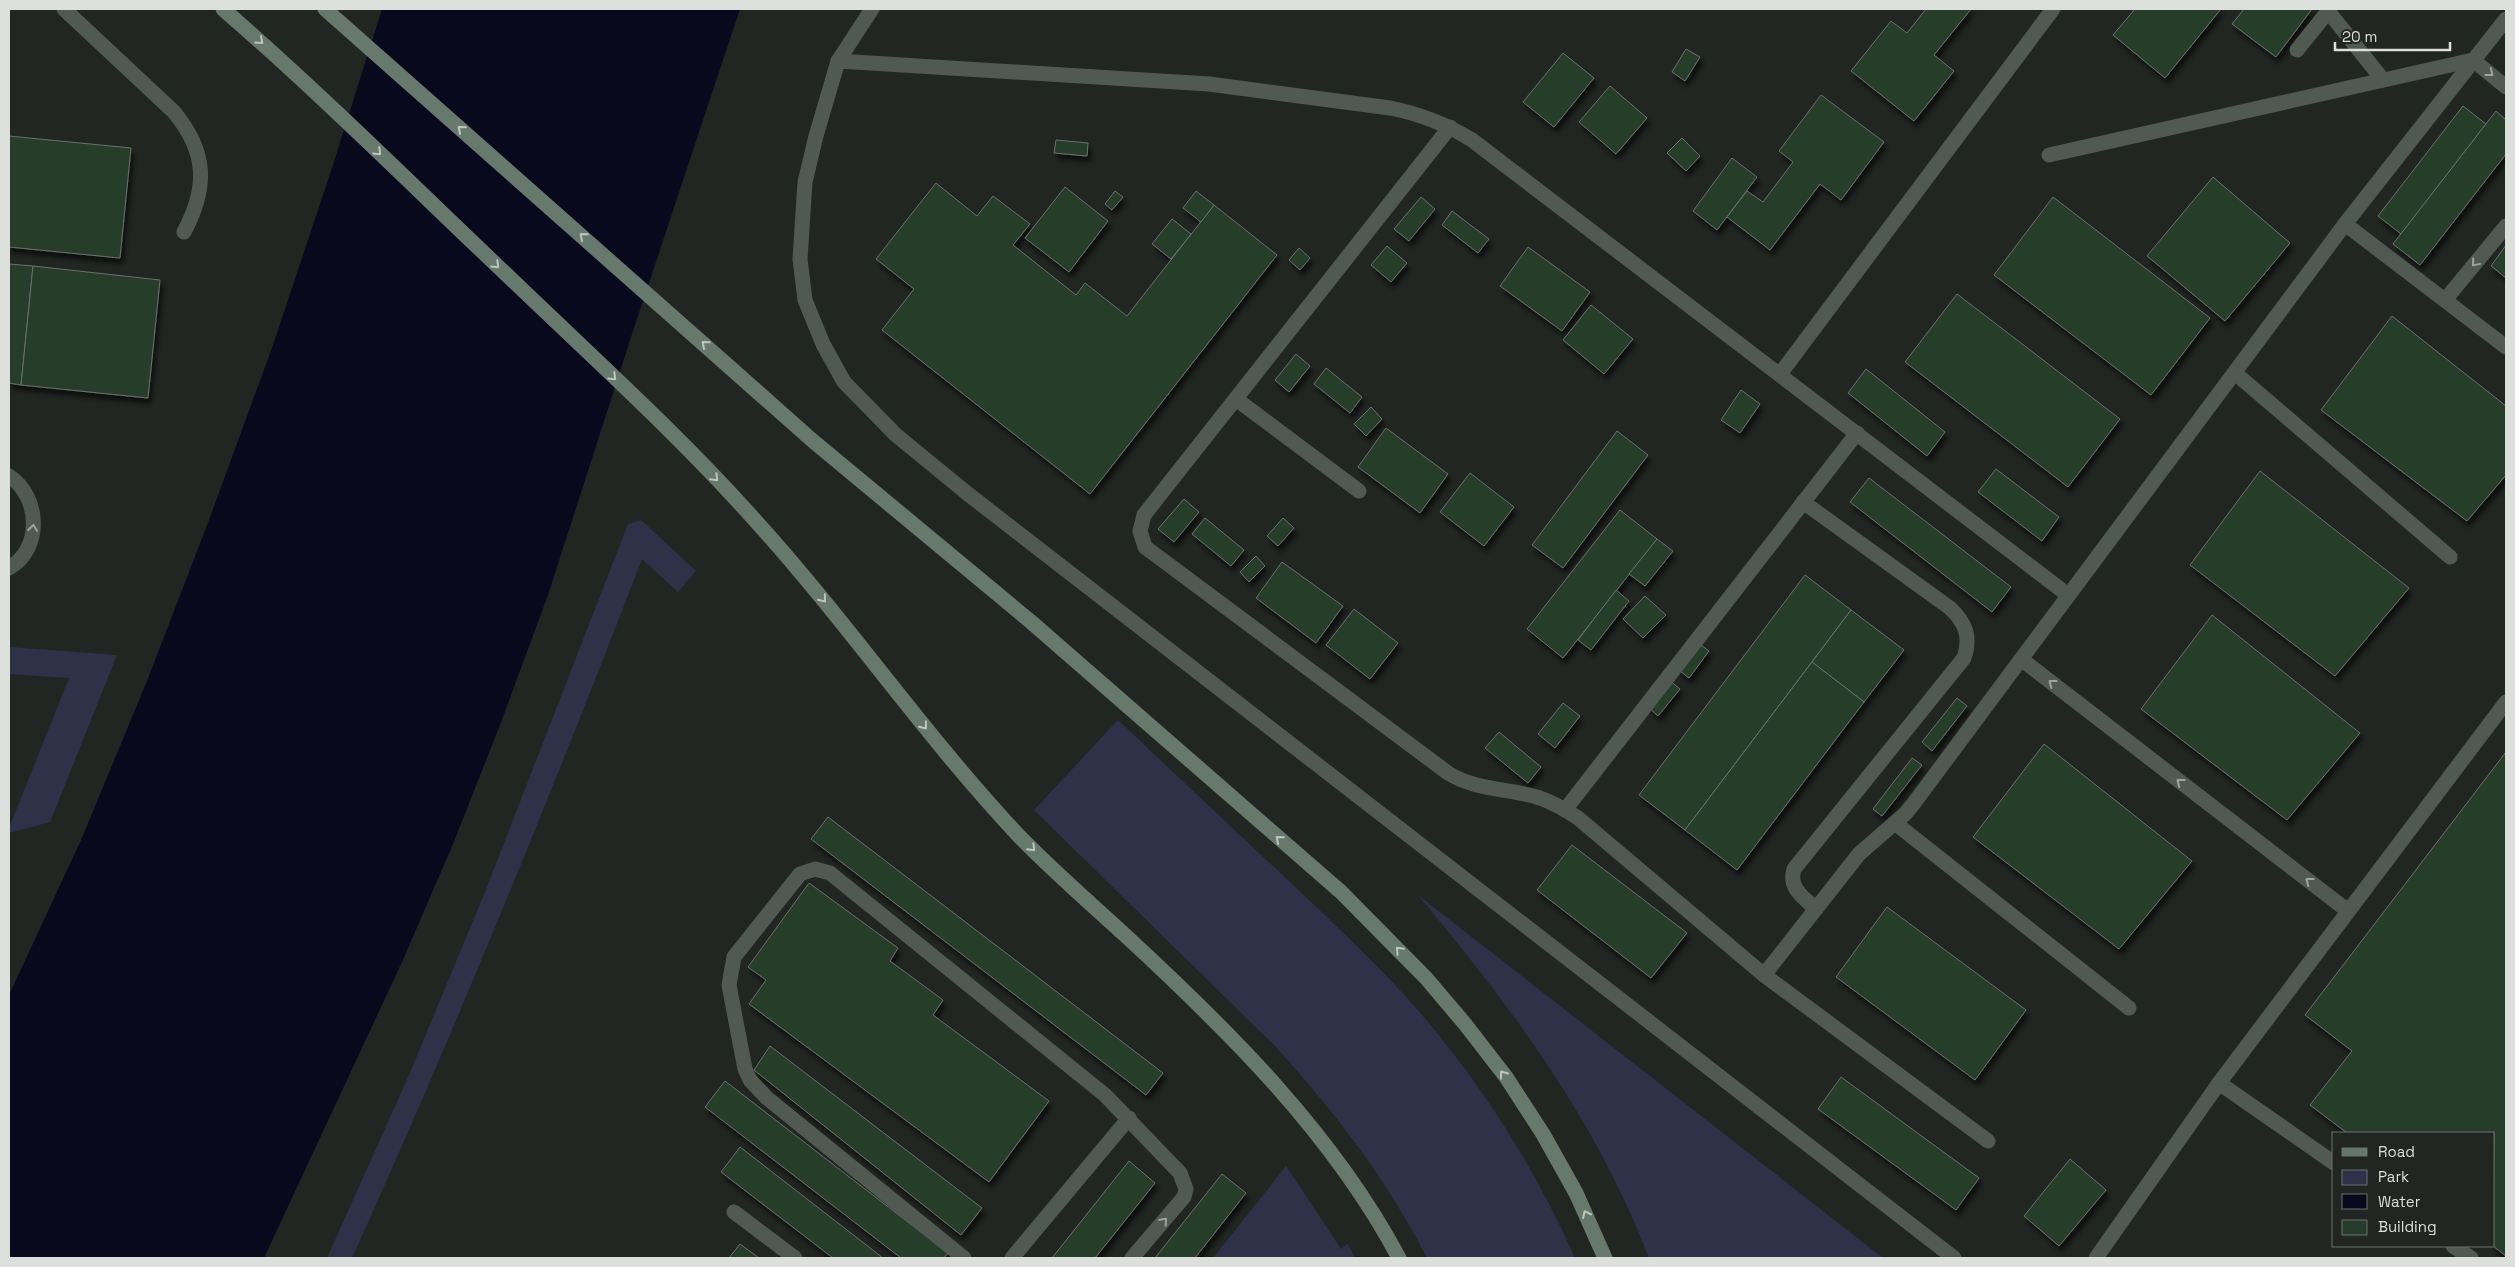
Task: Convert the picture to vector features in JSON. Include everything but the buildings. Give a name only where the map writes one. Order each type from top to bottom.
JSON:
[{"type":"main road","points":[[223,9],[306,84],[682,442],[753,518],[821,596],[929,732],[1020,837],[1181,988],[1286,1099],[1342,1166],[1366,1202],[1398,1258]]},
{"type":"main road","points":[[325,9],[871,491],[1030,621],[1341,892],[1384,934],[1459,1017],[1506,1077],[1543,1134],[1576,1193],[1605,1258]]},
{"type":"street","points":[[64,9],[174,112],[187,128],[196,147],[201,166],[201,189],[195,212],[184,232]]},
{"type":"street","points":[[872,9],[838,61],[805,182],[800,260],[805,300],[823,344],[844,382],[896,435],[968,494],[1954,1258]]},
{"type":"street","points":[[1780,374],[2053,9]]},
{"type":"street","points":[[2297,50],[2329,10],[2383,80]]},
{"type":"street","points":[[1764,975],[1859,854],[1895,823],[1914,803],[2345,224],[2506,19]]},
{"type":"street","points":[[2049,155],[2473,60]]},
{"type":"street","points":[[2473,60],[2506,87]]},
{"type":"street","points":[[838,61],[1209,84],[1390,108],[1411,112],[1450,127],[1472,140],[2068,595]]},
{"type":"street","points":[[1450,127],[1144,515],[1140,531],[1145,546],[1448,773],[1466,783],[1538,798],[1565,810],[1764,975],[1988,1141]]},
{"type":"street","points":[[2345,224],[2506,347]]},
{"type":"street","points":[[2445,300],[2506,226]]},
{"type":"street","points":[[2235,373],[2450,557]]},
{"type":"street","points":[[1236,399],[1359,491]]},
{"type":"street","points":[[1565,810],[1857,433]]},
{"type":"street","points":[[9,476],[23,489],[31,504],[34,520],[32,538],[25,553],[9,568]]},
{"type":"street","points":[[1803,502],[1950,608],[1965,625],[1968,636],[1964,658],[1794,869],[1792,876],[1796,891],[1816,909]]},
{"type":"street","points":[[2021,659],[2348,911]]},
{"type":"street","points":[[2096,1258],[2219,1083],[2506,702]]},
{"type":"street","points":[[1895,823],[2129,1008]]},
{"type":"street","points":[[964,1258],[768,1098],[750,1080],[745,1069],[729,986],[731,966],[739,949],[800,874],[815,869],[830,873],[1080,1074],[1129,1118],[1180,1174],[1186,1189],[1179,1204],[1132,1258]]},
{"type":"street","points":[[2219,1083],[2332,1162]]},
{"type":"street","points":[[1012,1258],[1129,1118]]},
{"type":"street","points":[[734,1212],[795,1258]]},
{"type":"street","points":[[2454,1247],[2470,1258]]},
{"type":"green space","points":[[641,520],[696,571],[678,592],[642,559],[502,911],[391,1172],[352,1258],[327,1258],[409,1075],[485,892],[628,524]]},
{"type":"green space","points":[[9,647],[117,655],[50,822],[9,833],[9,828],[69,678],[9,674]]},
{"type":"green space","points":[[1118,720],[1347,936],[1437,1033],[1458,1059],[1514,1141],[1546,1198],[1575,1258],[1427,1258],[1377,1173],[1318,1095],[1297,1071],[1275,1046],[1034,810]]},
{"type":"green space","points":[[1418,895],[1883,1258],[1649,1258],[1628,1208],[1604,1160],[1578,1113],[1549,1067],[1486,979]]},
{"type":"green space","points":[[1286,1166],[1341,1249],[1348,1244],[1355,1258],[1213,1258]]},
{"type":"water","points":[[382,9],[740,9],[548,595],[500,725],[453,844],[402,962],[264,1258],[9,1258],[9,995],[81,840],[147,681],[209,520],[273,345],[332,168]]}]
